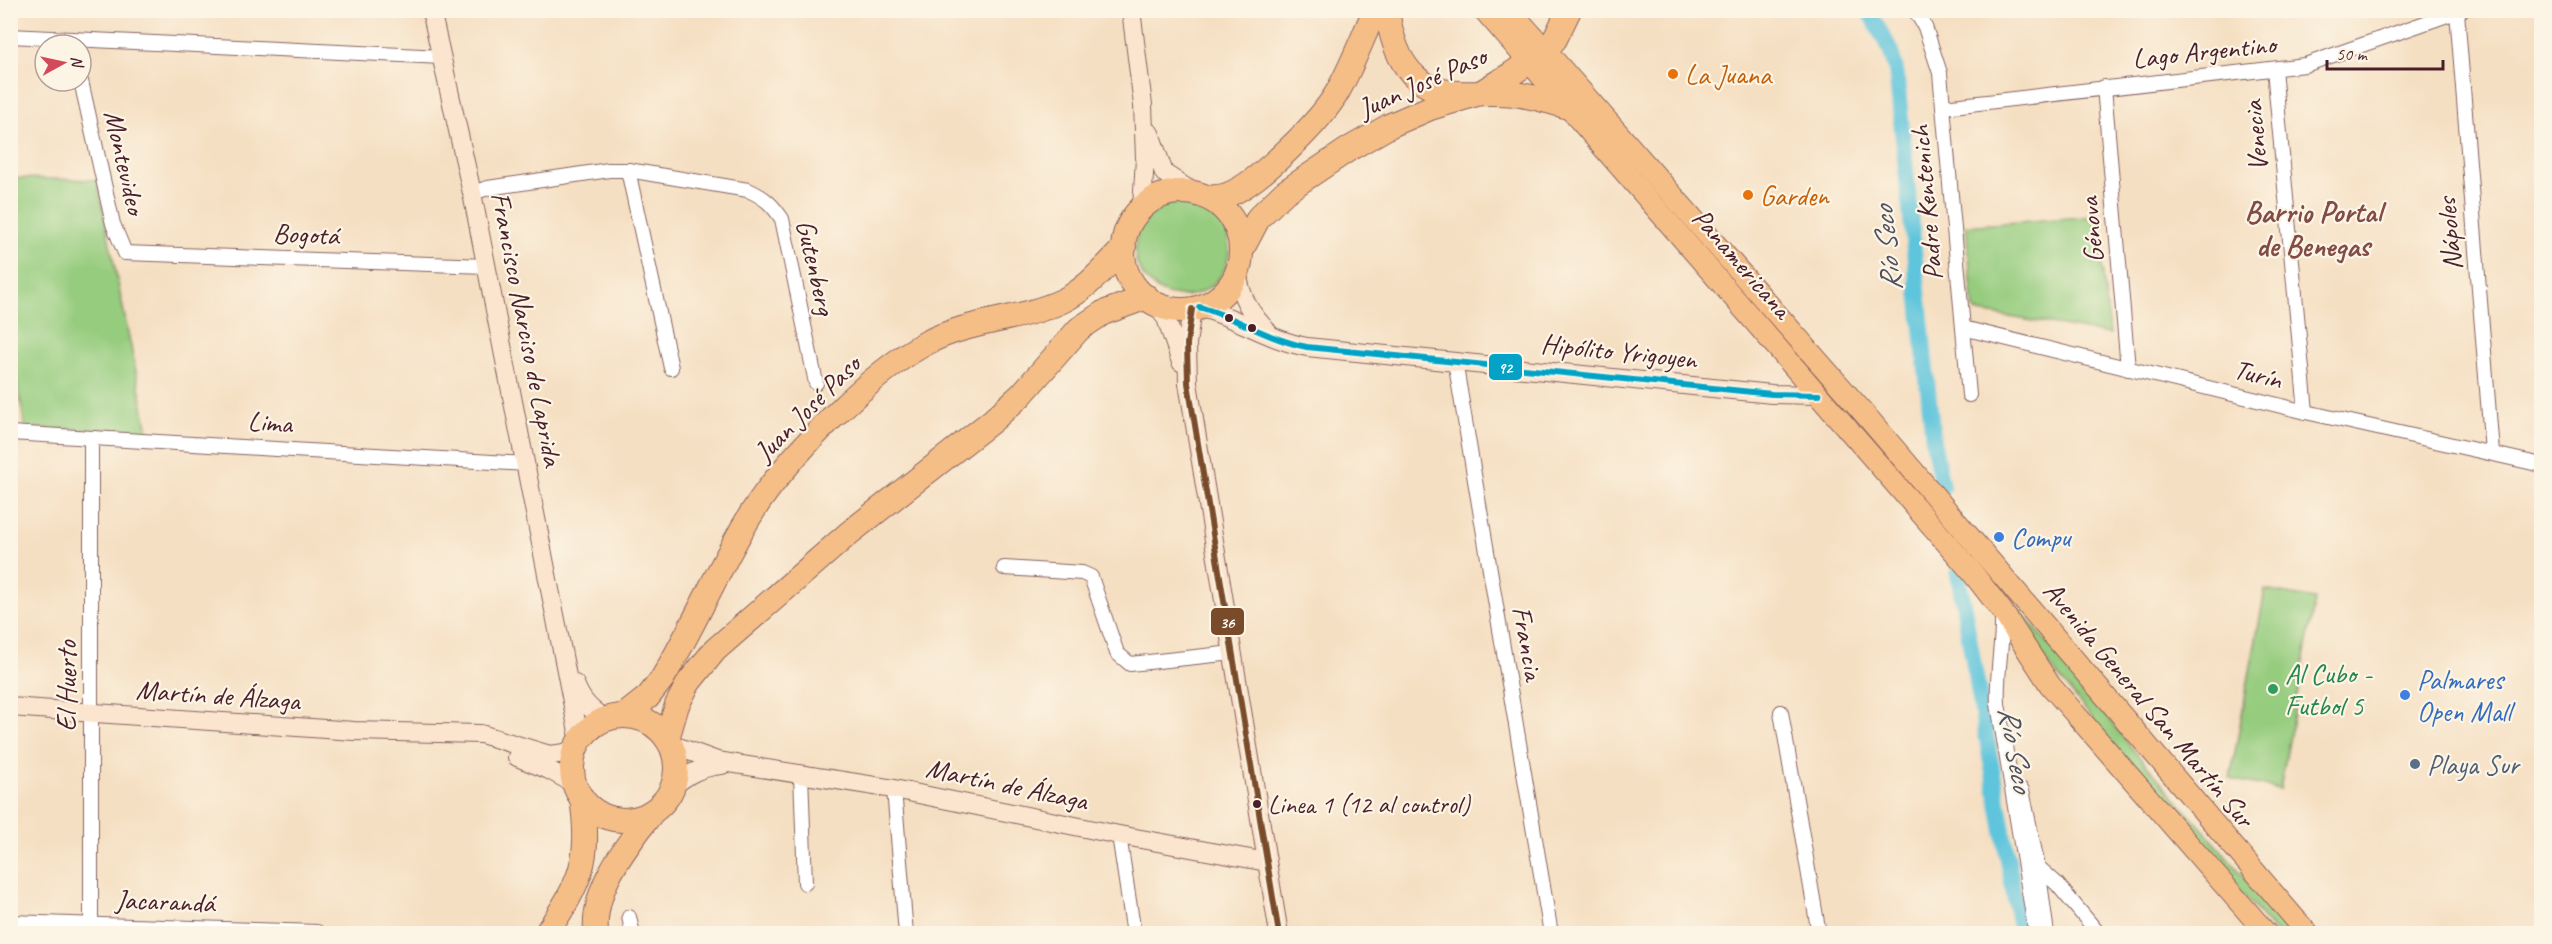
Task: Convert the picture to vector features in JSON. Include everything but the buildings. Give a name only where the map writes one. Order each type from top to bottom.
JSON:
[{"type":"highway","name":"Juan José Paso","points":[[1201,196],[1227,195],[1282,155],[1308,131],[1338,91],[1375,10]]},
{"type":"highway","points":[[1387,10],[1392,42],[1398,55],[1413,75],[1439,90],[1456,93],[1512,94],[1569,107]]},
{"type":"highway","name":"Juan José Paso","points":[[1239,261],[1267,207],[1285,192],[1343,153],[1411,116],[1480,93],[1538,56],[1555,39],[1569,10]]},
{"type":"highway","points":[[1183,192],[1201,196],[1226,211],[1232,220],[1240,240],[1239,261],[1226,290],[1218,297],[1195,308],[1172,309],[1150,299],[1132,281],[1127,270],[1124,248],[1130,225],[1142,208],[1161,196],[1183,192]]},
{"type":"highway","name":"Juan José Paso","points":[[579,744],[592,727],[616,717],[648,697],[662,679],[753,511],[783,470],[844,407],[875,380],[926,343],[970,325],[1032,311],[1062,301],[1088,283],[1124,248]]},
{"type":"highway","points":[[668,742],[677,705],[689,682],[715,650],[848,534],[992,421],[1028,388],[1079,329],[1103,313],[1150,299]]},
{"type":"highway","points":[[596,933],[599,905],[606,883],[619,856],[654,809],[665,800],[672,787],[676,763],[668,742],[653,724],[639,718],[616,717]]},
{"type":"highway","points":[[546,933],[570,897],[582,867],[586,845],[573,761],[579,744]]},
{"type":"highway","points":[[578,791],[597,812],[620,820],[632,819],[654,809]]},
{"type":"main road","name":"Panamericana","points":[[1484,10],[1538,56],[1942,505]]},
{"type":"main road","name":"Panamericana","points":[[1510,10],[1569,107],[1955,553]]},
{"type":"main road","name":"Avenida General San Martín Sur","points":[[1942,505],[2308,933]]},
{"type":"main road","name":"Avenida General San Martín Sur","points":[[1955,553],[2002,611],[2050,685],[2267,933]]},
{"type":"street","name":"Francisco Narciso de Laprida","points":[[431,10],[472,193],[527,464],[575,712],[579,744]]},
{"type":"street","points":[[1131,10],[1143,105],[1145,158],[1142,208]]},
{"type":"street","name":"Padre Kentenich","points":[[1915,10],[1925,27],[1940,73],[1970,395]]},
{"type":"street","name":"Lago Argentino","points":[[1944,107],[2305,65],[2459,11]]},
{"type":"street","name":"Nápoles","points":[[2459,11],[2492,452]]},
{"type":"street","points":[[10,36],[33,38]]},
{"type":"street","points":[[93,43],[442,57]]},
{"type":"street","name":"Venecia","points":[[2274,69],[2306,412]]},
{"type":"street","name":"Génova","points":[[2104,87],[2128,369]]},
{"type":"street","name":"Montevideo","points":[[84,93],[113,224],[125,252]]},
{"type":"street","points":[[1143,105],[1153,146],[1164,172],[1201,196]]},
{"type":"street","name":"Gutenberg","points":[[472,193],[488,188],[609,170],[628,170],[748,190],[772,203],[782,219],[816,383]]},
{"type":"street","points":[[628,170],[671,368]]},
{"type":"street","name":"Bogotá","points":[[125,252],[486,266]]},
{"type":"street","points":[[1239,261],[1240,294],[1246,306],[1273,338]]},
{"type":"street","points":[[1150,299],[1166,318],[1188,383],[1279,933]]},
{"type":"street","points":[[1188,383],[1187,344],[1195,308]]},
{"type":"street","name":"Hipólito Yrigoyen","points":[[1195,308],[1231,318],[1273,338],[1307,347],[1772,394],[1819,394]]},
{"type":"street","name":"Turín","points":[[1963,328],[2306,412],[2492,452],[2541,465]]},
{"type":"street","name":"Francia","points":[[1455,361],[1551,933]]},
{"type":"street","name":"Lima","points":[[10,433],[527,464]]},
{"type":"street","name":"El Huerto","points":[[91,438],[91,929]]},
{"type":"street","points":[[1004,568],[1082,573],[1091,577],[1117,654],[1130,664],[1233,653]]},
{"type":"street","points":[[2002,611],[2003,642],[1997,687],[1998,704],[2036,933]]},
{"type":"street","name":"Francisco Narciso de Laprida","points":[[565,660],[581,697],[591,709],[616,717]]},
{"type":"street","points":[[1998,704],[2010,736],[2038,867],[2048,933]]},
{"type":"street","name":"Martín de Álzaga","points":[[10,707],[354,731],[481,734],[544,754],[565,753],[579,744]]},
{"type":"street","points":[[544,754],[557,747],[567,737],[575,712]]},
{"type":"street","points":[[1781,712],[1819,933]]},
{"type":"street","name":"Martín de Álzaga","points":[[422,733],[490,747],[549,770],[578,791]]},
{"type":"street","name":"Martín de Álzaga","points":[[668,742],[709,759],[894,789],[1119,835],[1267,862]]},
{"type":"street","name":"Martín de Álzaga","points":[[672,787],[688,774],[702,768],[735,764]]},
{"type":"street","points":[[801,774],[805,883]]},
{"type":"street","points":[[894,789],[906,933]]},
{"type":"street","points":[[1119,835],[1134,933]]},
{"type":"street","points":[[2038,867],[2057,884],[2099,933]]},
{"type":"street","points":[[629,917],[633,933]]},
{"type":"street","name":"Jacarandá","points":[[10,922],[91,929],[317,932]]},
{"type":"green space","points":[[1494,11],[1499,11],[1861,423],[2058,655],[2135,752],[2294,933],[2276,933],[2129,764],[2035,647]]},
{"type":"green space","points":[[10,178],[97,180],[148,431],[25,428],[11,346]]},
{"type":"green space","points":[[1173,202],[1191,202],[1216,215],[1226,231],[1229,249],[1226,267],[1216,283],[1191,296],[1173,296],[1148,283],[1135,258],[1135,240],[1148,215]]},
{"type":"green space","points":[[2096,216],[2110,334],[1974,311],[1966,226]]},
{"type":"green space","name":"Al Cubo - Futbol 5","points":[[2265,590],[2315,599],[2280,789],[2230,779]]},
{"type":"waterway","name":"Río Seco","points":[[1868,10],[1890,49],[1896,70],[1933,440],[1942,488]]},
{"type":"waterway","name":"Río Seco","points":[[1958,574],[2021,934]]},
{"type":"transit line","name":"92","points":[[1199,307],[1279,339],[1307,347],[1772,394],[1819,395]]},
{"type":"transit line","name":"36","points":[[1192,309],[1187,344],[1188,383],[1279,934]]},
{"type":"place","name":"La Juana","points":[[1673,74]]},
{"type":"place","name":"Garden","points":[[1748,195]]},
{"type":"place","name":"Compu","points":[[1999,537]]},
{"type":"place","name":"Al Cubo - Futbol 5","points":[[2273,689]]},
{"type":"place","name":"Palmares Open Mall","points":[[2405,695]]},
{"type":"place","name":"Playa Sur","points":[[2415,764]]},
{"type":"place","name":"Linea 1 (12 al control)","points":[[1257,804]]},
{"type":"district","name":"Barrio Portal de Benegas","points":[[2313,229]]}]
